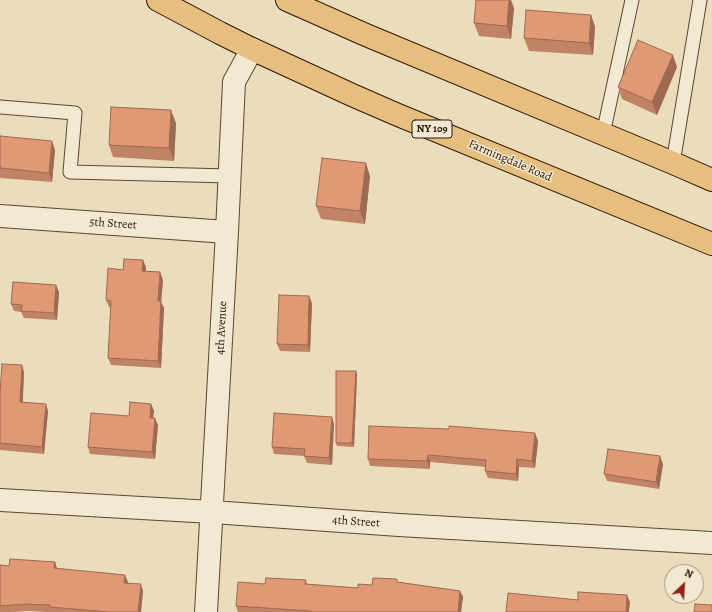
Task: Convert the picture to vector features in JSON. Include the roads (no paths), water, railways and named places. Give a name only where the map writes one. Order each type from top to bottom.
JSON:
[{"type":"main road","name":"Farmingdale Road","points":[[158,0],[252,49],[398,115],[712,244]]},
{"type":"main road","points":[[287,0],[366,35],[712,180]]},
{"type":"street","name":"4th Avenue","points":[[206,612],[234,82],[252,49]]},
{"type":"street","name":"5th Street","points":[[0,216],[227,232]]},
{"type":"street","name":"4th Street","points":[[0,500],[712,543]]},
{"type":"lane","points":[[603,134],[632,0]]},
{"type":"lane","points":[[674,163],[700,0]]},
{"type":"lane","points":[[0,107],[75,113],[70,172],[230,176]]}]
